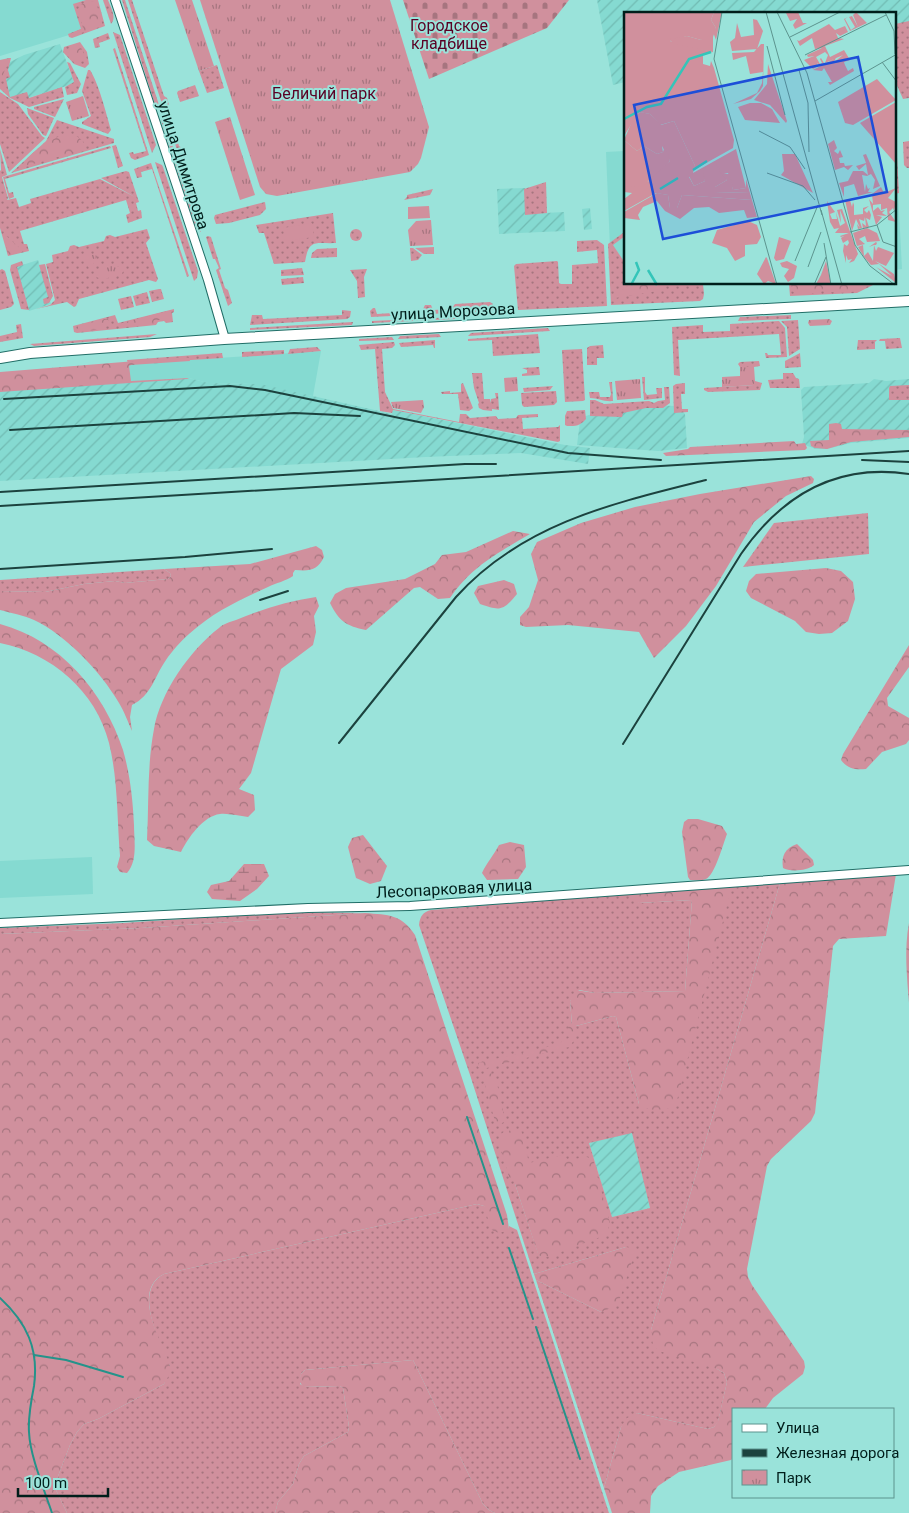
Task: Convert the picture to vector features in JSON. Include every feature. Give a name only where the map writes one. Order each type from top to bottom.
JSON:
[{"type":"main road","name":"улица Морозова","points":[[0,358],[30,353],[225,339],[909,301]]},
{"type":"street","name":"улица Димитрова","points":[[115,0],[208,280],[225,339]]},
{"type":"street","name":"Лесопарковая улица","points":[[0,923],[308,908],[410,906],[909,870]]},
{"type":"shaded area","points":[[0,0],[94,0],[102,25],[0,56]]},
{"type":"shaded area","points":[[597,0],[909,0],[909,24],[896,27],[896,12],[624,12],[624,82],[613,85]]},
{"type":"shaded area","points":[[60,44],[74,82],[73,84],[28,98],[10,97],[4,80],[8,63],[24,55]]},
{"type":"shaded area","points":[[624,151],[624,285],[612,296],[606,152]]},
{"type":"shaded area","points":[[525,188],[526,214],[564,212],[565,231],[499,234],[497,189]]},
{"type":"shaded area","points":[[896,192],[898,192],[902,269],[896,270]]},
{"type":"shaded area","points":[[590,208],[592,229],[584,230],[582,209]]},
{"type":"shaded area","points":[[38,260],[51,304],[29,311],[16,267]]},
{"type":"shaded area","points":[[321,351],[313,396],[255,384],[208,383],[189,378],[129,382],[128,364]]},
{"type":"shaded area","points":[[189,378],[208,383],[260,384],[392,414],[393,410],[565,445],[590,448],[588,464],[521,453],[0,481],[0,391]]},
{"type":"shaded area","points":[[874,379],[886,381],[909,379],[909,438],[851,443],[827,449],[816,449],[802,444],[804,437],[801,390],[804,387],[869,383]]},
{"type":"shaded area","points":[[644,405],[676,406],[685,414],[687,448],[658,451],[577,445],[580,421],[586,416]]},
{"type":"shaded area","points":[[92,857],[93,894],[0,898],[0,861]]},
{"type":"shaded area","points":[[633,1132],[650,1208],[612,1217],[589,1143]]},
{"type":"green space","points":[[86,0],[98,0],[105,26],[72,38],[69,37],[68,34],[81,29],[73,4]]},
{"type":"green space","points":[[103,0],[108,0],[112,10],[113,22],[111,24]]},
{"type":"green space","points":[[122,0],[125,0],[160,108],[155,105]]},
{"type":"green space","points":[[128,0],[132,0],[164,96],[167,98],[169,105],[163,107]]},
{"type":"green space","points":[[175,0],[192,0],[214,66],[199,71]]},
{"type":"green space","name":"Беличий парк","points":[[200,0],[390,0],[429,127],[418,164],[410,172],[277,196],[266,194],[260,187]]},
{"type":"green space","name":"Городское кладбище","points":[[403,0],[569,0],[547,28],[429,79]]},
{"type":"green space","points":[[93,1],[96,2],[103,26],[72,36],[72,33],[83,28],[78,10],[80,5]]},
{"type":"green space","points":[[909,21],[909,98],[903,99],[896,83],[896,24]]},
{"type":"green space","points":[[113,32],[120,35],[156,145],[152,153]]},
{"type":"green space","points":[[108,33],[110,39],[99,43],[100,47],[95,48],[93,39]]},
{"type":"green space","points":[[80,42],[87,52],[89,64],[85,68],[74,64],[63,52],[64,47]]},
{"type":"green space","points":[[78,45],[84,56],[83,61],[78,62],[67,53],[70,48]]},
{"type":"green space","points":[[115,48],[149,155],[135,160],[131,158],[129,153],[133,152],[134,154],[146,151],[113,49]]},
{"type":"green space","points":[[11,58],[8,70],[10,77],[6,79],[10,97],[27,92],[29,98],[62,87],[64,97],[29,107],[10,98],[0,89],[0,60]]},
{"type":"green space","points":[[9,60],[0,82],[0,61]]},
{"type":"green space","points":[[67,62],[70,63],[81,84],[77,93],[67,95],[65,87],[74,82]]},
{"type":"green space","points":[[217,65],[224,88],[207,93],[199,71]]},
{"type":"green space","points":[[88,70],[90,70],[93,76],[102,99],[111,130],[108,134],[82,124],[91,116],[82,91]]},
{"type":"green space","points":[[195,85],[199,96],[180,102],[178,91]]},
{"type":"green space","points":[[0,92],[18,104],[45,138],[9,172],[0,144]]},
{"type":"green space","points":[[83,96],[89,116],[72,121],[66,102]]},
{"type":"green space","points":[[64,99],[55,117],[34,109],[34,107]]},
{"type":"green space","points":[[27,108],[54,118],[46,136],[43,135],[28,114]]},
{"type":"green space","points":[[165,112],[170,112],[179,146],[182,148],[177,150]]},
{"type":"green space","points":[[162,114],[201,232],[196,229],[161,120]]},
{"type":"green space","points":[[230,117],[255,195],[240,200],[215,122]]},
{"type":"green space","points":[[57,120],[114,139],[114,143],[11,173],[46,141]]},
{"type":"green space","points":[[66,134],[80,139],[85,146],[83,150],[22,167],[34,151]]},
{"type":"green space","points":[[896,138],[899,193],[896,194]]},
{"type":"green space","points":[[909,141],[909,168],[907,168],[904,165],[903,142]]},
{"type":"green space","points":[[116,145],[123,166],[118,168],[112,146]]},
{"type":"green space","points":[[110,146],[111,148],[5,179],[9,193],[13,192],[14,197],[9,199],[3,177]]},
{"type":"green space","points":[[0,149],[7,175],[2,177],[7,200],[16,198],[19,207],[31,203],[30,199],[100,179],[135,197],[101,178],[126,171],[129,172],[139,202],[136,203],[138,211],[141,210],[142,218],[128,223],[126,215],[130,213],[126,200],[20,231],[24,244],[27,244],[29,251],[8,256],[0,228]]},
{"type":"green space","points":[[155,162],[163,167],[198,271],[197,278],[194,281]]},
{"type":"green space","points":[[151,163],[189,276],[187,277],[152,169],[141,172],[142,177],[137,178],[134,169]]},
{"type":"green space","points":[[191,174],[189,178],[203,214],[199,215],[186,176]]},
{"type":"green space","points":[[546,182],[547,213],[525,215],[524,189]]},
{"type":"green space","points":[[433,189],[430,195],[404,200],[407,195]]},
{"type":"green space","points":[[265,202],[266,209],[260,215],[229,223],[216,224],[215,215]]},
{"type":"green space","points":[[429,206],[430,218],[408,219],[408,207]]},
{"type":"green space","points":[[333,213],[336,243],[314,244],[309,249],[305,262],[274,264],[264,233],[259,233],[256,225]]},
{"type":"green space","points":[[431,220],[433,245],[410,246],[408,230],[416,221]]},
{"type":"green space","points":[[312,223],[314,237],[285,241],[283,228]]},
{"type":"green space","points":[[147,229],[150,238],[146,243],[158,279],[156,282],[149,280],[79,299],[74,307],[67,302],[36,309],[50,305],[55,300],[46,264],[53,262],[52,255],[68,251],[70,246],[79,247],[104,241],[106,236],[115,237]]},
{"type":"green space","points":[[354,229],[358,229],[362,235],[358,241],[354,241],[350,237],[350,233]]},
{"type":"green space","points":[[3,233],[22,250],[22,252],[8,255]]},
{"type":"green space","points":[[624,233],[624,237],[613,245],[624,262],[624,285],[703,285],[703,299],[700,301],[611,305],[608,244]]},
{"type":"green space","points":[[206,237],[211,237],[221,269],[219,270],[232,303],[228,306],[216,270],[219,268],[215,259],[213,259]]},
{"type":"green space","points":[[597,240],[604,245],[607,306],[518,310],[514,266],[516,264],[557,261],[559,283],[572,284],[572,265],[598,263],[597,250],[577,252],[577,241]]},
{"type":"green space","points":[[434,247],[434,254],[424,254],[415,248]]},
{"type":"green space","points":[[337,248],[337,257],[311,258],[312,253],[317,249]]},
{"type":"green space","points":[[410,248],[413,248],[422,255],[418,260],[411,261]]},
{"type":"green space","points":[[85,251],[97,256],[91,269],[88,267],[90,262],[85,261],[86,259],[83,258]]},
{"type":"green space","points":[[22,261],[23,265],[17,267],[29,310],[21,309],[10,270],[11,265]]},
{"type":"green space","points":[[45,264],[53,296],[49,303],[44,304],[43,299],[48,297],[39,265]]},
{"type":"green space","points":[[112,264],[124,269],[121,276],[117,275],[115,280],[109,277],[108,279],[103,277],[102,279],[96,277],[101,267]]},
{"type":"green space","points":[[302,268],[304,275],[281,276],[281,270]]},
{"type":"green space","points":[[367,269],[364,277],[365,297],[358,298],[357,281],[350,270]]},
{"type":"green space","points":[[0,270],[5,271],[14,304],[11,307],[0,310]]},
{"type":"green space","points":[[303,277],[304,283],[282,285],[281,279]]},
{"type":"green space","points":[[629,285],[662,285],[662,288],[657,291],[615,298],[617,293]]},
{"type":"green space","points":[[789,285],[873,285],[857,293],[790,296]]},
{"type":"green space","points":[[791,285],[865,285],[863,288],[852,292],[839,293],[823,290],[812,294],[803,294],[792,291]]},
{"type":"green space","points":[[161,289],[164,299],[152,302],[149,291]]},
{"type":"green space","points":[[147,292],[150,303],[136,306],[133,296]]},
{"type":"green space","points":[[131,296],[134,307],[121,310],[118,299]]},
{"type":"green space","points":[[490,302],[493,304],[493,310],[491,311],[371,317],[370,311],[375,308],[377,314],[422,311],[425,305],[431,305],[433,310],[451,309],[455,304]]},
{"type":"green space","points":[[174,309],[172,313],[173,322],[166,323],[164,321],[158,322],[156,325],[74,332],[73,326],[115,315],[118,323]]},
{"type":"green space","points":[[342,310],[351,311],[350,317],[347,319],[250,325],[252,315],[262,315],[263,319],[342,315]]},
{"type":"green space","points":[[169,311],[171,316],[168,320],[157,320],[152,324],[124,327],[121,325],[122,323]]},
{"type":"green space","points":[[791,315],[791,319],[738,321],[740,317]]},
{"type":"green space","points":[[455,317],[455,319],[372,323],[372,321]]},
{"type":"green space","points":[[108,319],[109,322],[104,329],[78,332],[78,326]]},
{"type":"green space","points":[[829,319],[832,321],[830,325],[810,326],[808,323],[809,320]]},
{"type":"green space","points":[[798,320],[800,349],[789,356],[787,327],[781,321]]},
{"type":"green space","points":[[779,321],[785,328],[787,357],[766,358],[765,353],[768,355],[781,355],[779,334],[678,340],[680,376],[674,375],[672,327],[703,325],[703,332],[730,331],[730,324]]},
{"type":"green space","points":[[353,322],[352,325],[250,330],[250,328]]},
{"type":"green space","points":[[21,324],[23,338],[0,342],[0,336],[17,332],[16,325]]},
{"type":"green space","points":[[548,328],[550,331],[468,336],[471,333]]},
{"type":"green space","points":[[157,334],[150,337],[34,346],[30,344]]},
{"type":"green space","points":[[439,334],[441,337],[398,339],[400,336]]},
{"type":"green space","points":[[538,334],[540,353],[493,356],[492,340],[468,341],[468,339]]},
{"type":"green space","points":[[392,337],[394,340],[359,341],[359,339]]},
{"type":"green space","points":[[900,338],[902,348],[886,349],[885,341],[879,341],[880,339]]},
{"type":"green space","points":[[435,340],[435,348],[433,345],[401,347],[399,343]]},
{"type":"green space","points":[[858,340],[877,340],[875,342],[875,349],[857,350]]},
{"type":"green space","points":[[394,342],[395,345],[392,348],[382,349],[385,392],[393,409],[459,422],[460,414],[466,414],[470,418],[496,416],[498,419],[538,414],[538,417],[522,418],[523,429],[558,427],[560,425],[560,441],[393,410],[392,413],[380,411],[375,349],[361,350],[359,345]]},
{"type":"green space","points":[[603,345],[604,358],[597,358],[597,365],[587,365],[587,348]]},
{"type":"green space","points":[[317,347],[321,351],[288,354],[290,349]]},
{"type":"green space","points":[[582,349],[585,400],[565,402],[562,350]]},
{"type":"green space","points":[[284,350],[284,354],[242,357],[242,352]]},
{"type":"green space","points":[[222,353],[223,358],[128,364],[127,360]]},
{"type":"green space","points":[[800,353],[801,367],[785,368],[785,361]]},
{"type":"green space","points":[[189,358],[190,361],[129,366],[131,381],[189,378],[187,379],[0,392],[0,372]]},
{"type":"green space","points":[[759,361],[760,366],[754,367],[755,381],[762,383],[760,390],[708,392],[704,390],[704,388],[754,385],[753,367],[740,367],[738,364],[740,362]]},
{"type":"green space","points":[[539,367],[540,375],[522,376],[522,374],[527,373],[527,370],[522,368]]},
{"type":"green space","points":[[740,367],[754,367],[754,385],[722,387],[722,377],[740,376]]},
{"type":"green space","points":[[472,373],[482,373],[484,399],[490,399],[491,403],[491,399],[496,398],[495,393],[498,393],[499,410],[492,409],[492,411],[479,408]]},
{"type":"green space","points":[[783,373],[793,373],[799,379],[800,388],[770,388],[768,380],[783,379]]},
{"type":"green space","points":[[517,377],[518,391],[505,392],[504,378]]},
{"type":"green space","points":[[642,377],[645,377],[645,392],[647,395],[657,394],[656,388],[662,388],[662,398],[644,400]]},
{"type":"green space","points":[[640,379],[641,398],[617,400],[615,381]]},
{"type":"green space","points":[[609,382],[612,382],[613,401],[590,398],[589,392],[599,392],[600,397],[610,397]]},
{"type":"green space","points":[[463,383],[473,408],[469,411],[460,410],[458,394],[442,394],[441,392],[461,392],[461,384]]},
{"type":"green space","points":[[685,383],[685,394],[681,394],[682,409],[688,409],[688,412],[674,413],[673,386]]},
{"type":"green space","points":[[909,385],[909,400],[889,400],[890,386]]},
{"type":"green space","points":[[553,386],[550,390],[524,392],[523,388]]},
{"type":"green space","points":[[664,387],[669,387],[670,403],[663,408],[646,408],[623,413],[622,417],[590,416],[590,400],[604,404],[649,401],[654,403],[665,400]]},
{"type":"green space","points":[[556,391],[557,402],[554,405],[524,407],[522,405],[521,393]]},
{"type":"green space","points":[[423,400],[424,407],[421,413],[393,408],[391,402]]},
{"type":"green space","points":[[585,410],[586,419],[582,423],[575,426],[565,425],[567,411]]},
{"type":"green space","points":[[829,424],[841,424],[842,429],[909,430],[909,437],[851,442],[827,449],[811,446],[810,441],[829,440]]},
{"type":"green space","points":[[794,441],[796,444],[805,443],[807,448],[805,450],[666,456],[663,453],[688,449],[690,447]]},
{"type":"green space","points":[[811,476],[814,479],[813,483],[786,496],[754,522],[716,586],[686,626],[654,658],[639,632],[568,625],[526,627],[520,625],[520,617],[529,607],[538,580],[531,554],[537,542],[581,523],[635,507],[700,494]]},
{"type":"green space","points":[[868,513],[869,554],[743,567],[774,523]]},
{"type":"green space","points":[[513,531],[530,534],[486,561],[467,577],[450,598],[438,599],[420,587],[414,588],[366,630],[353,627],[344,622],[330,603],[335,594],[346,588],[405,579],[435,564],[442,555],[466,552]]},
{"type":"green space","points":[[316,546],[322,550],[324,557],[316,568],[295,570],[290,578],[227,607],[199,626],[183,640],[166,660],[148,691],[139,701],[132,705],[130,717],[132,731],[123,709],[103,679],[70,645],[34,620],[0,610],[0,591],[45,592],[84,584],[168,579],[171,576],[170,573],[164,569],[250,564]]},
{"type":"green space","points":[[826,568],[841,571],[853,582],[855,599],[848,621],[832,633],[806,632],[795,621],[751,598],[746,591],[749,581],[756,574]]},
{"type":"green space","points":[[164,569],[170,573],[171,576],[168,579],[84,584],[45,592],[0,591],[0,580]]},
{"type":"green space","points":[[504,580],[514,584],[517,594],[508,604],[501,608],[492,608],[480,604],[474,593],[478,586]]},
{"type":"green space","points":[[316,597],[319,606],[314,616],[316,632],[313,645],[281,669],[251,773],[239,789],[254,795],[255,810],[248,817],[220,814],[208,819],[192,834],[181,852],[154,846],[147,840],[149,770],[152,743],[157,715],[178,673],[197,648],[222,625],[276,606]]},
{"type":"green space","points":[[0,624],[42,642],[77,671],[92,689],[115,729],[123,750],[133,807],[135,850],[133,863],[127,873],[120,872],[117,867],[120,856],[116,785],[112,757],[103,724],[94,707],[69,677],[37,656],[19,648],[0,643]]},
{"type":"green space","points":[[909,645],[909,667],[887,698],[888,706],[909,718],[909,740],[906,744],[882,752],[866,769],[849,767],[841,760],[843,754]]},
{"type":"green space","points":[[688,819],[698,819],[722,826],[727,834],[713,872],[704,880],[690,880],[688,877],[682,832],[684,822]]},
{"type":"green space","points":[[363,835],[387,866],[381,881],[370,884],[356,878],[348,847],[352,838]]},
{"type":"green space","points":[[510,842],[524,845],[526,867],[518,879],[487,880],[482,873],[486,865],[499,845]]},
{"type":"green space","points":[[797,844],[813,860],[814,865],[807,869],[798,870],[783,868],[785,853],[789,848]]},
{"type":"green space","points":[[244,864],[264,864],[269,876],[257,889],[240,901],[212,899],[207,892],[211,885],[229,881]]},
{"type":"green space","points":[[896,874],[886,936],[839,939],[833,946],[815,1113],[811,1121],[771,1159],[767,1166],[747,1269],[752,1285],[804,1361],[805,1367],[803,1374],[773,1398],[766,1408],[732,1408],[731,1460],[679,1472],[658,1486],[651,1496],[650,1513],[612,1513],[604,1488],[621,1427],[627,1418],[637,1413],[708,1429],[714,1427],[718,1421],[727,1382],[724,1373],[717,1369],[659,1351],[653,1345],[651,1330],[780,883]]},
{"type":"green space","points":[[780,883],[651,1330],[724,1373],[727,1382],[718,1422],[714,1427],[708,1429],[637,1413],[621,1427],[604,1488],[536,1280],[601,1312],[626,1247],[534,1274],[419,922],[424,913],[431,910],[633,893],[639,903],[692,900],[685,991],[595,993],[579,990],[570,1001],[572,1024],[576,1026],[613,1016],[616,1017],[639,1104],[732,886]],"holes":[[[632,1133],[650,1208],[612,1217],[589,1143]],[[515,1179],[541,1257],[538,1253]]]},
{"type":"green space","points":[[732,886],[675,1108],[647,1109],[639,1104],[616,1017],[613,1016],[576,1026],[575,1039],[569,1047],[483,1069],[478,1067],[478,1063],[560,1044],[569,1038],[567,1028],[572,1024],[570,1001],[576,990],[595,993],[685,991],[692,900],[639,903],[634,899],[633,893]]},
{"type":"green space","points":[[286,912],[365,913],[141,928],[0,934],[0,928],[123,923]]},
{"type":"green space","points":[[365,913],[388,915],[399,919],[415,935],[507,1215],[509,1229],[500,1232],[493,1231],[484,1206],[477,1204],[164,1274],[155,1280],[150,1289],[149,1299],[152,1321],[170,1366],[164,1384],[98,1419],[84,1424],[77,1432],[55,1484],[55,1488],[67,1513],[0,1513],[0,934],[141,928]]},
{"type":"green space","points":[[909,923],[909,1003],[906,953]]},
{"type":"green space","points":[[487,1073],[495,1074],[505,1121],[498,1126],[496,1125],[483,1078]]},
{"type":"green space","points":[[519,1129],[522,1133],[529,1163],[563,1155],[568,1160],[587,1157],[593,1160],[610,1223],[606,1235],[547,1257],[541,1257],[538,1254],[515,1179],[509,1177],[499,1142],[503,1132]]},
{"type":"green space","points":[[477,1204],[484,1206],[509,1229],[509,1226],[517,1230],[609,1513],[495,1513],[489,1510],[483,1504],[413,1360],[305,1370],[301,1374],[300,1384],[305,1387],[340,1386],[343,1388],[349,1427],[348,1432],[304,1456],[299,1464],[293,1484],[278,1502],[275,1513],[67,1513],[55,1488],[55,1484],[77,1432],[84,1424],[98,1419],[164,1384],[170,1366],[155,1331],[149,1304],[150,1292],[155,1282],[164,1274]]},
{"type":"green space","points":[[626,1247],[636,1249],[620,1298],[611,1308],[601,1312],[536,1280],[534,1274]]},
{"type":"green space","points":[[413,1360],[483,1504],[495,1513],[275,1513],[278,1502],[293,1484],[299,1464],[304,1456],[348,1432],[349,1427],[343,1388],[340,1386],[303,1387],[299,1381],[301,1374],[305,1370]]},
{"type":"waterway","points":[[467,1117],[503,1224]]},
{"type":"waterway","points":[[509,1248],[533,1319]]},
{"type":"waterway","points":[[0,1298],[24,1327],[33,1348],[35,1373],[29,1415],[30,1441],[52,1513]]},
{"type":"waterway","points":[[536,1327],[580,1459]]},
{"type":"waterway","points":[[34,1355],[66,1360],[123,1377]]},
{"type":"railway","points":[[4,399],[230,386],[265,390],[568,453],[661,460]]},
{"type":"railway","points":[[10,430],[294,413],[360,416]]},
{"type":"railway","points":[[0,506],[909,451]]},
{"type":"railway","points":[[862,460],[909,462]]},
{"type":"railway","points":[[0,492],[465,464],[496,464]]},
{"type":"railway","points":[[623,744],[741,554],[774,515],[793,500],[813,488],[835,479],[858,474],[883,472],[909,474]]},
{"type":"railway","points":[[339,743],[456,597],[482,572],[510,551],[572,519],[638,498],[706,480]]},
{"type":"railway","points":[[0,569],[185,557],[272,549]]},
{"type":"railway","points":[[260,600],[288,591]]}]
